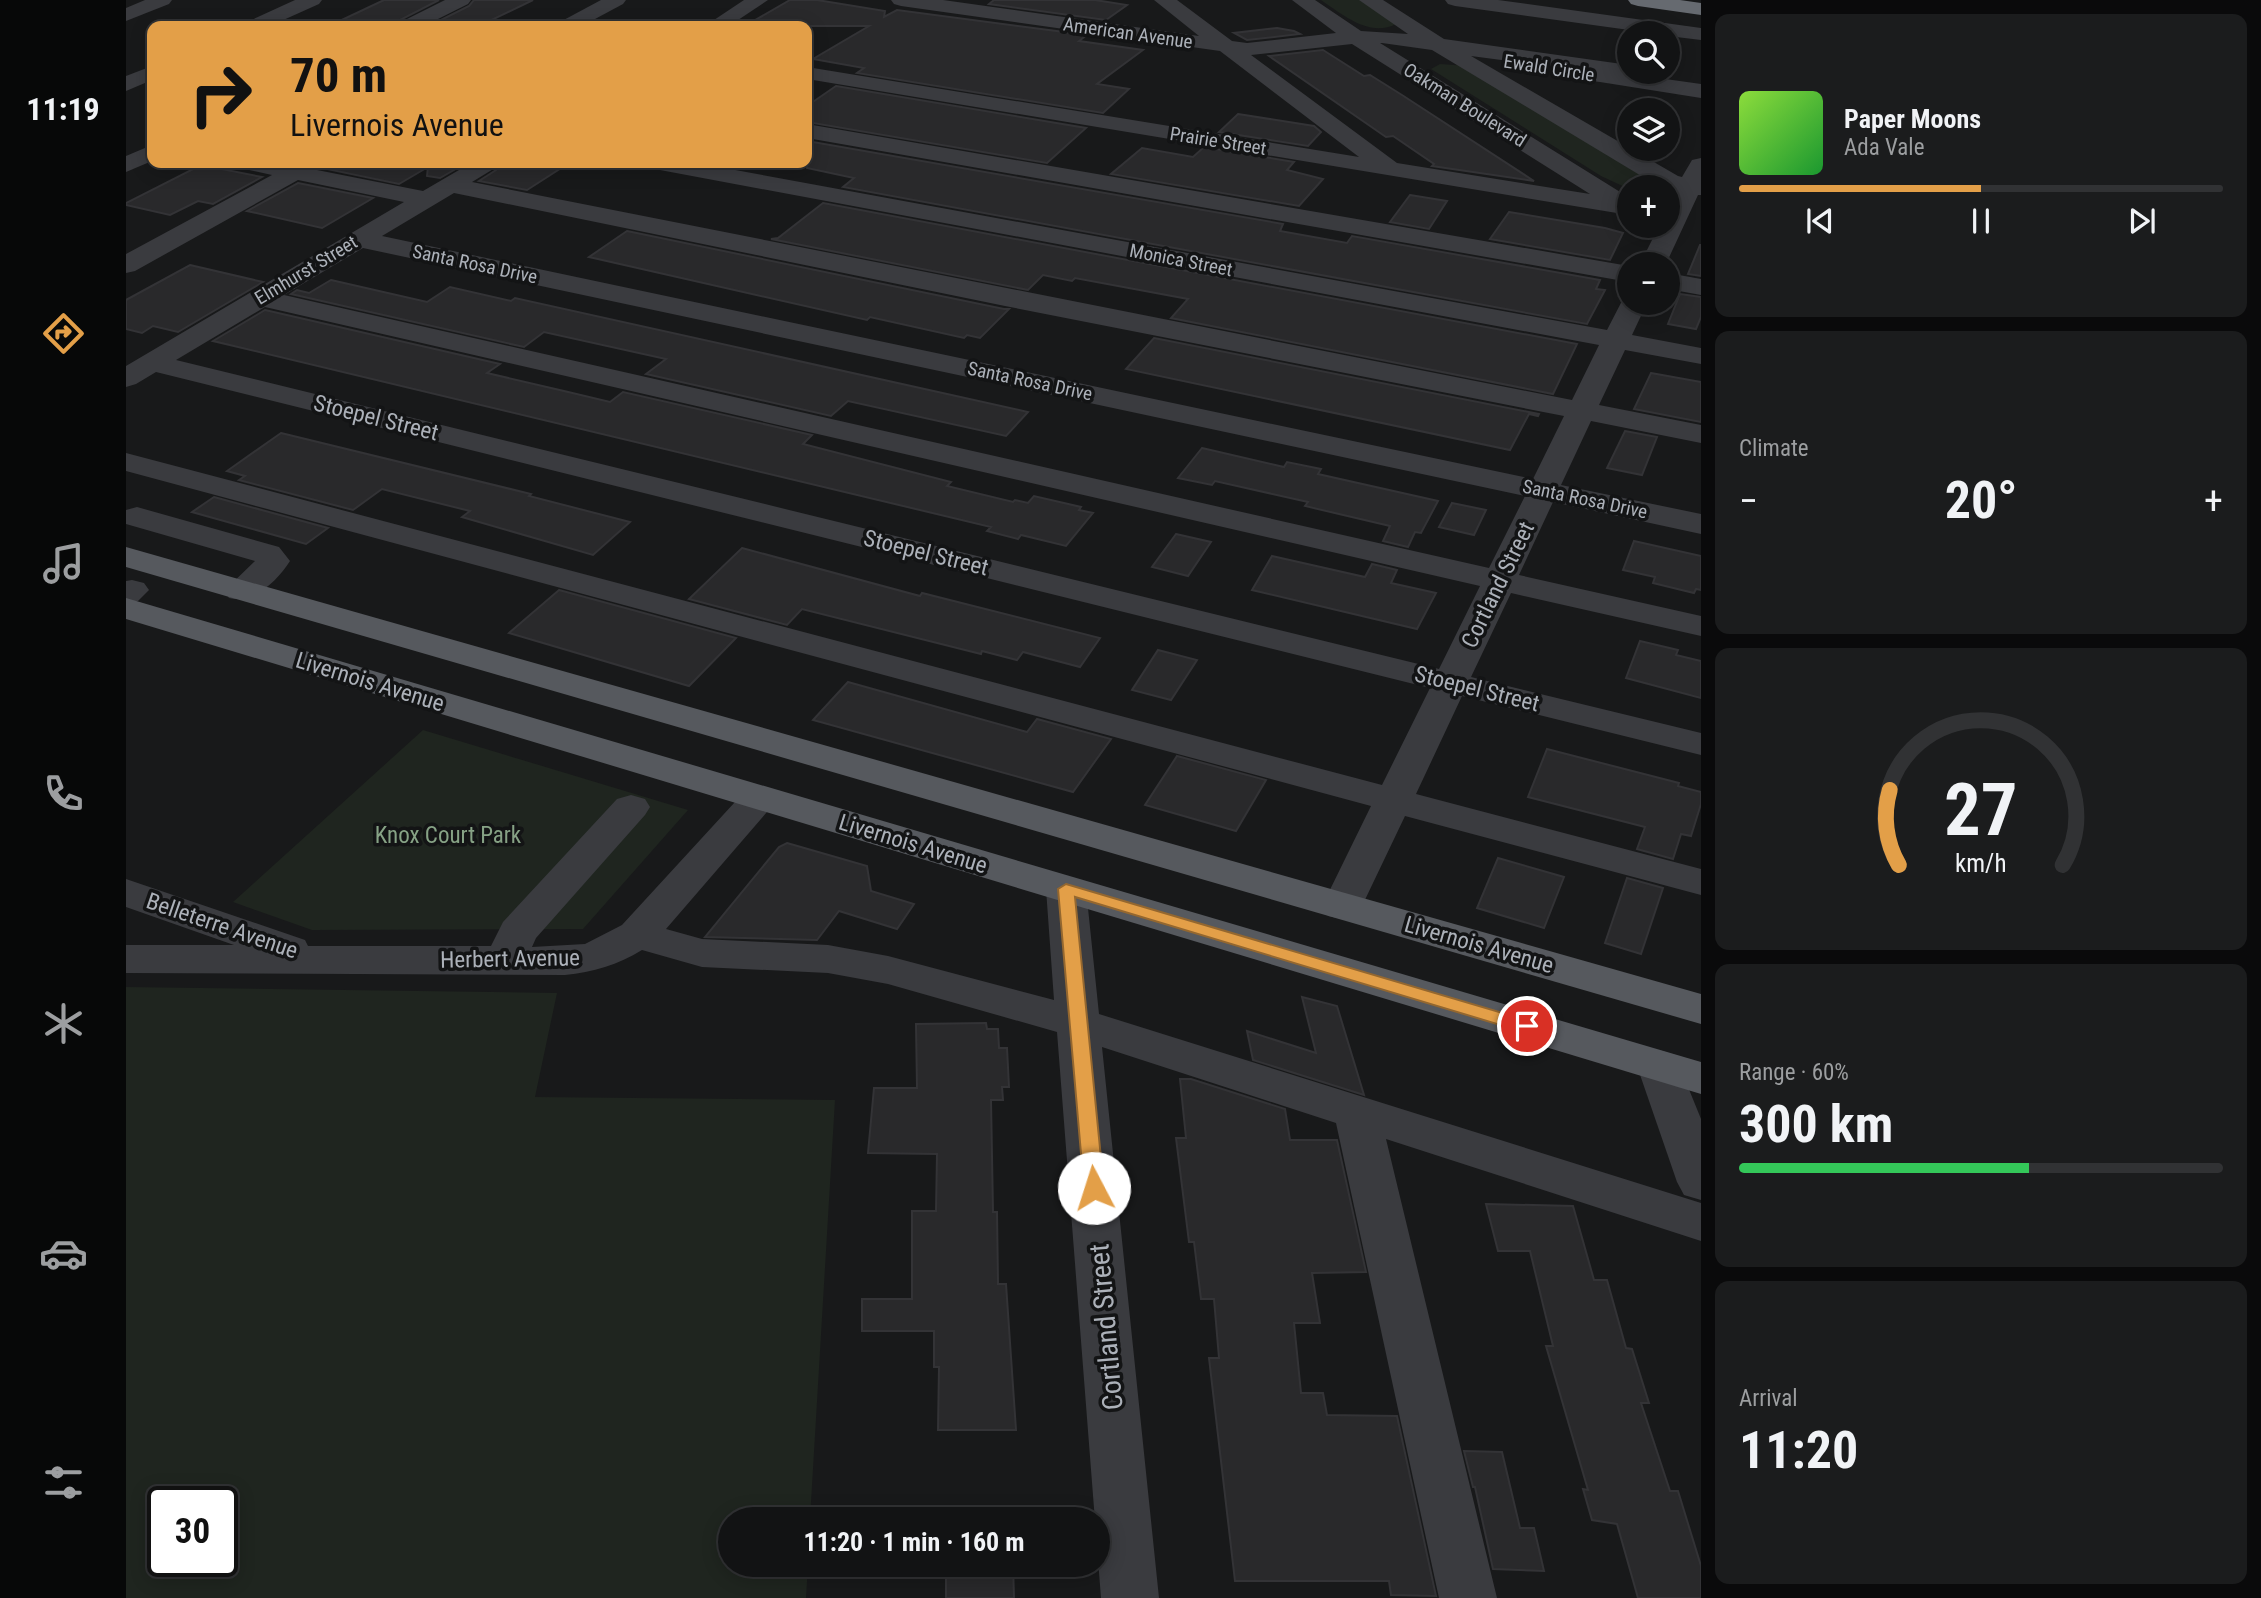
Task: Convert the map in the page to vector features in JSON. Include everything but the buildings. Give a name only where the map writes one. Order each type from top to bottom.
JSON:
[{"type":"highway","points":[[1638,0],[1701,9]]},
{"type":"main road","name":"Livernois Avenue","points":[[127,588],[241,591],[1701,1009]]},
{"type":"main road","name":"Livernois Avenue","points":[[127,588],[760,798],[1680,1072]]},
{"type":"main road","points":[[127,588],[337,650],[365,651],[388,633]]},
{"type":"main road","points":[[760,798],[774,780],[790,775],[808,775],[1054,846],[1171,857]]},
{"type":"street","points":[[126,15],[162,0]]},
{"type":"street","points":[[265,21],[312,0]]},
{"type":"street","points":[[418,21],[461,0]]},
{"type":"street","points":[[576,21],[616,0]]},
{"type":"street","points":[[723,21],[758,0]]},
{"type":"street","name":"American Avenue","points":[[901,0],[1247,49],[1291,47],[1355,37]]},
{"type":"street","points":[[1164,0],[1392,170]]},
{"type":"street","name":"Oakman Boulevard","points":[[1302,0],[1355,37],[1617,201]]},
{"type":"street","name":"Oakman Boulevard","points":[[1369,0],[1440,46],[1656,175],[1696,188]]},
{"type":"street","points":[[1455,0],[1617,33]]},
{"type":"street","points":[[1048,22],[1067,7]]},
{"type":"street","points":[[1554,19],[1701,34]]},
{"type":"street","points":[[1536,58],[1559,28],[1554,19]]},
{"type":"street","name":"Ewald Circle","points":[[1355,37],[1382,37],[1617,69]]},
{"type":"street","points":[[1680,43],[1701,46]]},
{"type":"street","name":"Ewald Circle","points":[[1440,46],[1474,57],[1701,91]]},
{"type":"street","points":[[126,84],[147,74]]},
{"type":"street","name":"Prairie Street","points":[[812,74],[1617,206]]},
{"type":"street","name":"Ewald Circle","points":[[1680,79],[1701,82]]},
{"type":"street","points":[[812,132],[1617,272]]},
{"type":"street","points":[[126,138],[147,142]]},
{"type":"street","points":[[126,165],[147,154]]},
{"type":"street","points":[[1660,252],[1696,188],[1701,164]]},
{"type":"street","points":[[126,265],[301,168]]},
{"type":"street","points":[[307,168],[426,199]]},
{"type":"street","name":"Elmhurst Street","points":[[139,371],[478,168]]},
{"type":"street","name":"Monica Street","points":[[687,168],[1701,356]]},
{"type":"street","points":[[449,185],[1005,298],[1701,434]]},
{"type":"street","name":"Santa Rosa Drive","points":[[359,239],[1701,524]]},
{"type":"street","points":[[1680,283],[1701,287]]},
{"type":"street","points":[[261,298],[1701,626]]},
{"type":"street","name":"Cortland Street","points":[[1342,906],[1628,315]]},
{"type":"street","name":"Stoepel Street","points":[[139,371],[1451,682],[1701,744]]},
{"type":"street","points":[[126,462],[1701,882]]},
{"type":"street","points":[[130,510],[267,554],[274,561],[241,591]]},
{"type":"street","name":"Herbert Avenue","points":[[126,959],[505,961],[588,958],[610,951],[638,936],[760,798]]},
{"type":"street","points":[[505,961],[518,932],[631,807]]},
{"type":"street","name":"Cortland Street","points":[[1066,889],[1130,1598]]},
{"type":"street","name":"Belleterre Avenue","points":[[126,892],[318,960]]},
{"type":"street","points":[[638,936],[702,953],[828,959],[888,970],[1033,1009],[1701,1222]]},
{"type":"street","points":[[1680,1072],[1701,1182]]},
{"type":"street","points":[[1357,1113],[1468,1598]]},
{"type":"green space","points":[[1321,0],[1360,0],[1396,24],[1386,28],[1366,26]]},
{"type":"green space","points":[[1440,64],[1468,66],[1642,175],[1617,175],[1617,183],[1601,176],[1431,69]]},
{"type":"green space","name":"Knox Court Park","points":[[423,730],[688,810],[583,929],[312,930],[233,902]]},
{"type":"green space","points":[[126,987],[557,993],[535,1097],[835,1100],[811,1507],[718,1507],[718,1577],[807,1577],[806,1598],[126,1598]]},
{"type":"route","points":[[1094,1188],[1066,889],[1527,1026]]}]
